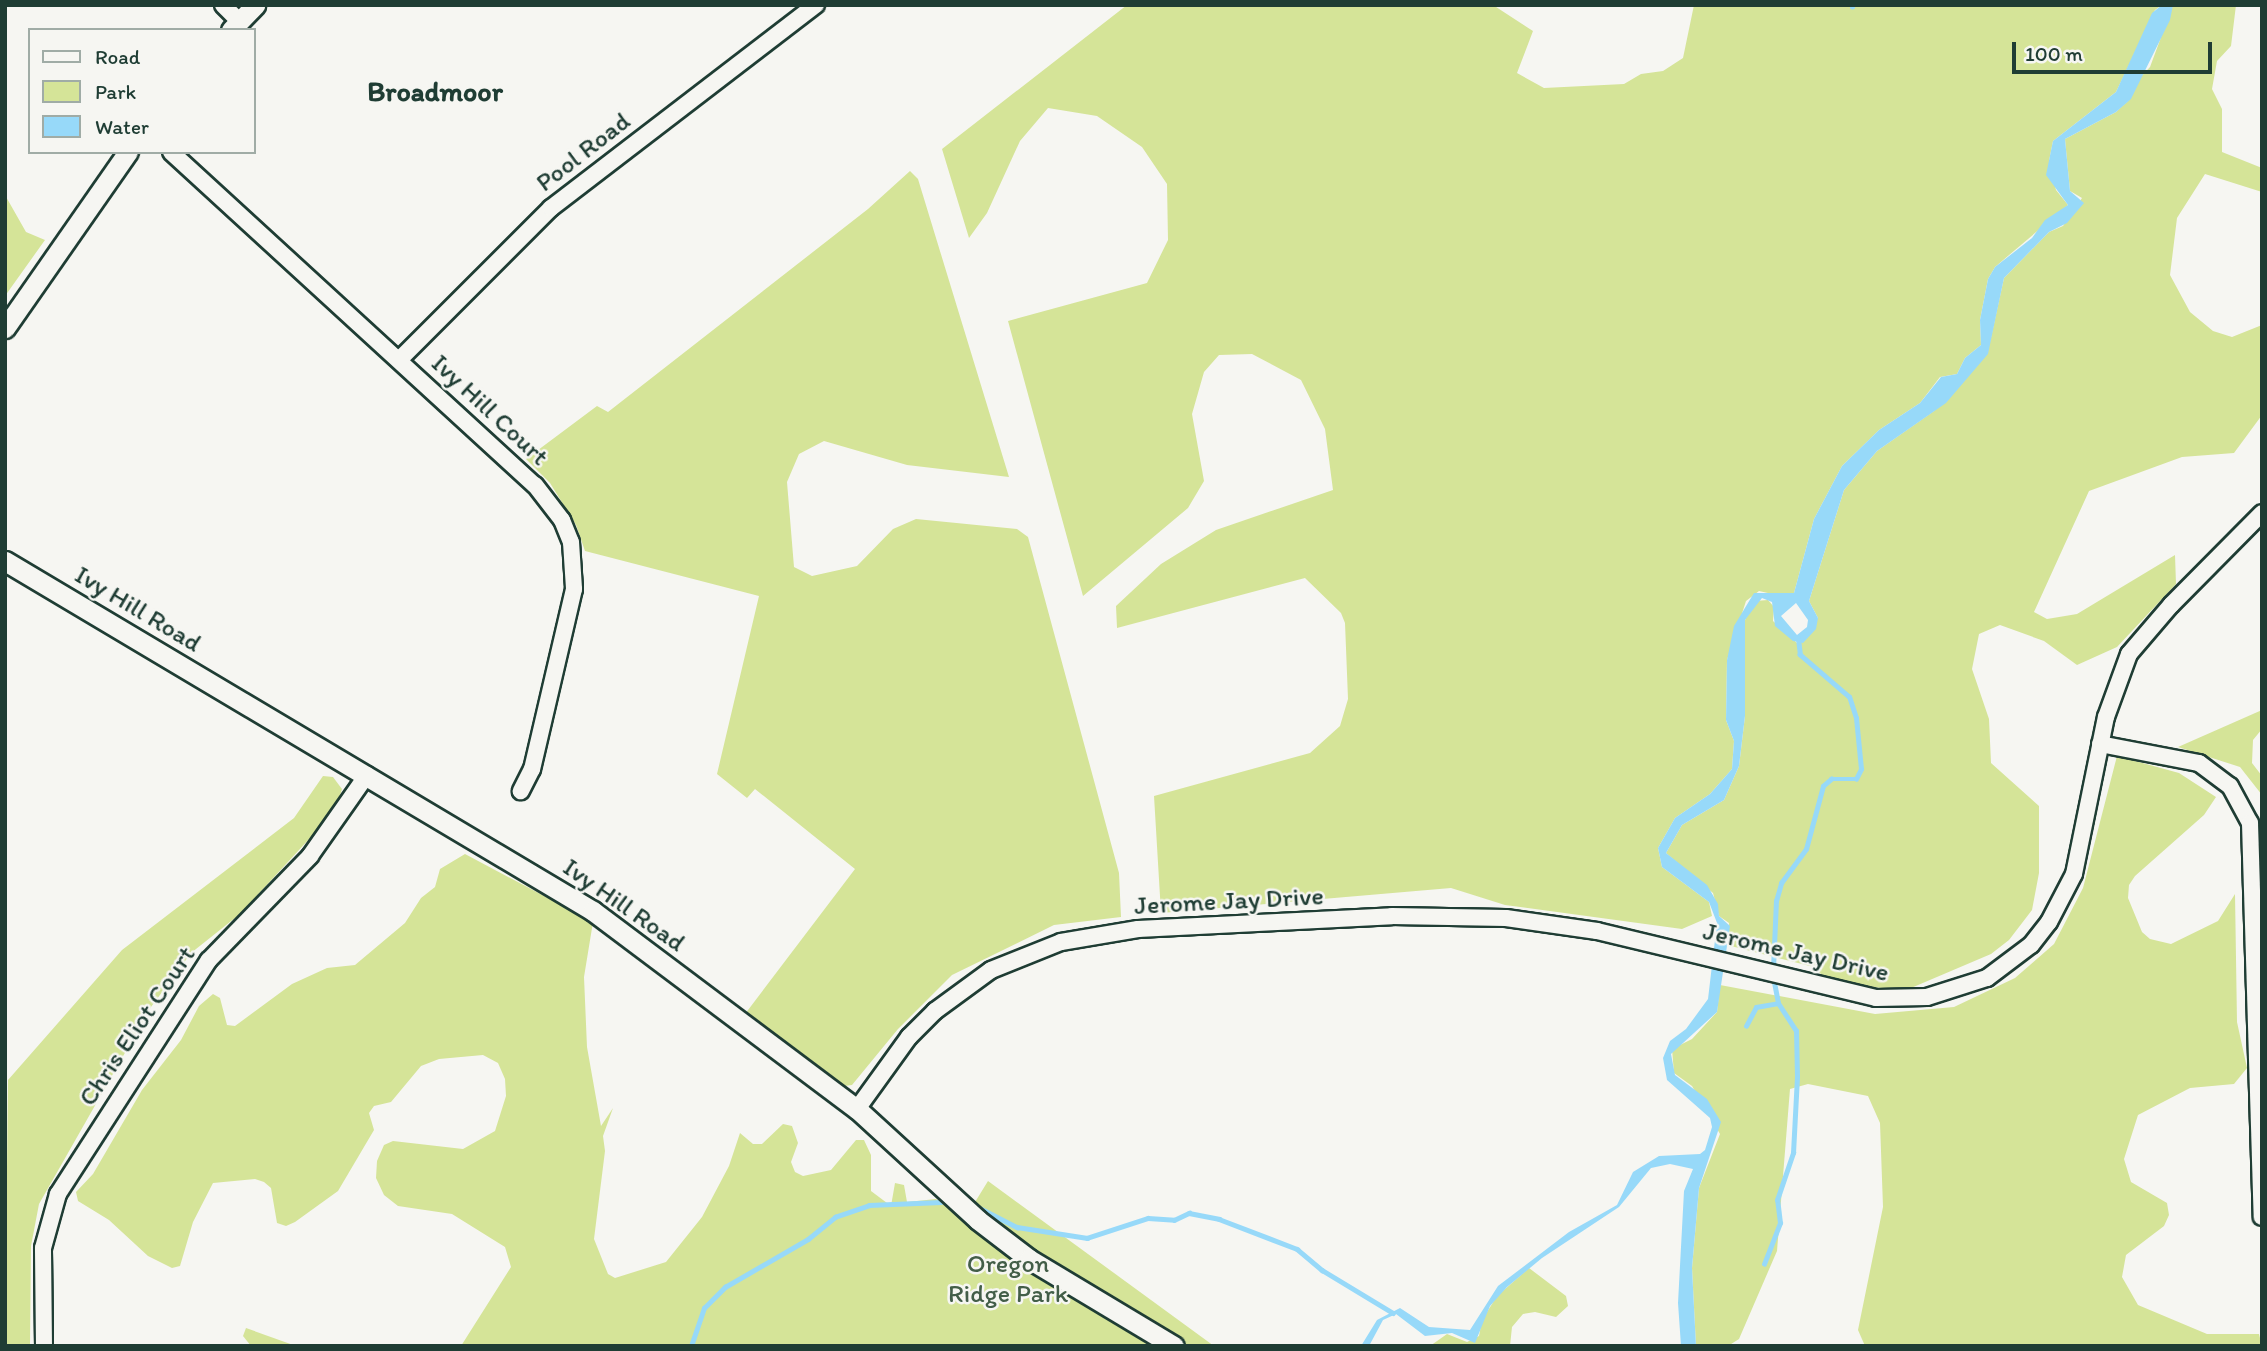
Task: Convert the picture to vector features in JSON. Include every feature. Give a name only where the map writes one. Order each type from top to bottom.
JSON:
[{"type":"street","points":[[223,5],[235,25],[255,5]]},
{"type":"street","name":"Pool Road","points":[[400,359],[551,208],[816,5]]},
{"type":"street","points":[[5,328],[127,154]]},
{"type":"street","name":"Ivy Hill Court","points":[[173,154],[400,359],[534,485],[562,520],[570,542],[574,589],[533,769],[521,791]]},
{"type":"street","name":"Jerome Jay Drive","points":[[856,1110],[909,1037],[960,990],[1026,954],[1096,934],[1452,916],[1597,931],[1805,983],[1901,1000],[1956,990],[2008,965],[2049,922],[2074,874],[2114,685],[2129,654],[2171,605],[2262,513]]},
{"type":"street","name":"Ivy Hill Road","points":[[5,561],[593,912],[856,1110],[978,1220],[1029,1259],[1174,1346]]},
{"type":"street","points":[[2100,744],[2199,763],[2230,786],[2250,823],[2262,1217]]},
{"type":"street","name":"Chris Eliot Court","points":[[44,1346],[43,1248],[58,1194],[209,960],[310,856],[367,775]]},
{"type":"green space","points":[[1127,5],[1493,5],[1533,31],[1517,73],[1544,88],[1624,84],[1641,74],[1663,71],[1683,58],[1694,5],[2162,5],[2155,10],[2116,92],[2053,141],[2049,161],[2056,190],[2068,205],[1995,267],[1988,279],[1980,320],[1981,345],[1965,358],[1957,374],[1940,377],[1920,403],[1879,430],[1842,466],[1814,519],[1794,593],[1781,596],[1759,591],[1746,601],[1727,660],[1726,720],[1734,741],[1732,769],[1710,794],[1675,818],[1658,848],[1662,867],[1709,902],[1712,916],[1682,929],[1505,905],[1451,888],[1161,913],[1154,796],[1310,753],[1340,726],[1348,699],[1345,623],[1341,613],[1305,578],[1117,628],[1116,606],[1161,564],[1216,530],[1333,490],[1325,429],[1301,380],[1252,354],[1219,355],[1204,372],[1192,414],[1204,481],[1188,508],[1083,596],[1008,321],[1147,283],[1168,240],[1167,184],[1142,147],[1097,116],[1048,108],[1020,141],[987,213],[969,238],[942,149]]},
{"type":"green space","points":[[2173,5],[2236,5],[2231,46],[2217,61],[2212,89],[2222,109],[2222,152],[2262,168],[2262,192],[2205,174],[2177,218],[2170,275],[2190,312],[2213,331],[2232,337],[2262,325],[2262,415],[2234,453],[2182,457],[2089,491],[2034,612],[2047,619],[2077,614],[2175,555],[2176,584],[2117,647],[2077,665],[2044,641],[2000,625],[1979,634],[1972,669],[1989,719],[1991,763],[2039,806],[2039,873],[2032,910],[2009,940],[1991,954],[1904,991],[1828,981],[1814,967],[1727,945],[1729,923],[1719,916],[1713,893],[1666,853],[1682,825],[1724,800],[1739,766],[1745,716],[1745,620],[1755,601],[1768,600],[1774,607],[1773,621],[1797,643],[1818,618],[1809,601],[1844,490],[1877,451],[1934,411],[1990,342],[2004,278],[2049,232],[2063,226],[2082,198],[2070,191],[2065,139],[2116,112],[2130,99],[2136,82],[2150,67]]},
{"type":"green space","points":[[910,171],[918,179],[1009,477],[907,465],[824,441],[799,454],[787,482],[794,567],[812,576],[857,566],[893,529],[916,519],[1017,529],[1028,537],[1119,873],[1121,917],[1054,925],[952,975],[898,1029],[852,1085],[844,1086],[745,1014],[855,869],[755,789],[747,798],[717,774],[759,596],[585,551],[576,525],[550,483],[526,459],[597,406],[608,412],[868,209]]},
{"type":"green space","points":[[5,195],[26,232],[45,240],[5,296]]},
{"type":"green space","points":[[2262,710],[2262,729],[2253,740],[2252,763],[2262,776],[2262,795],[2240,767],[2178,747]]},
{"type":"green space","points":[[2117,756],[2179,773],[2216,797],[2204,815],[2135,876],[2129,885],[2128,898],[2142,932],[2150,939],[2171,944],[2218,921],[2235,894],[2237,1022],[2247,1068],[2234,1084],[2190,1088],[2138,1115],[2124,1159],[2131,1182],[2167,1203],[2169,1215],[2164,1226],[2126,1255],[2122,1277],[2138,1305],[2207,1334],[2259,1334],[2262,1346],[1865,1346],[1858,1330],[1883,1207],[1880,1123],[1868,1096],[1808,1084],[1790,1089],[1777,1251],[1739,1339],[1728,1346],[1696,1346],[1692,1268],[1699,1188],[1720,1134],[1692,1086],[1674,1073],[1672,1049],[1692,1039],[1717,1012],[1720,985],[1875,1014],[1954,1007],[2015,978],[2054,944],[2083,888]]},
{"type":"green space","points":[[323,776],[333,777],[342,789],[335,811],[240,914],[191,953],[151,1007],[39,1204],[31,1246],[30,1346],[5,1346],[8,1080],[122,950],[294,818]]},
{"type":"green space","name":"Oregon Ridge Park","points":[[465,854],[593,922],[584,977],[587,1047],[601,1126],[613,1108],[603,1136],[605,1151],[594,1239],[608,1274],[615,1278],[666,1262],[702,1217],[729,1166],[740,1133],[753,1144],[762,1144],[783,1124],[792,1126],[798,1143],[791,1162],[795,1172],[803,1176],[831,1170],[856,1140],[864,1140],[871,1155],[871,1191],[891,1206],[895,1183],[904,1185],[907,1202],[936,1199],[964,1220],[988,1181],[1214,1346],[461,1346],[511,1267],[505,1247],[452,1214],[398,1206],[384,1195],[376,1178],[377,1161],[384,1145],[393,1141],[463,1149],[495,1131],[506,1096],[505,1079],[498,1063],[483,1055],[439,1059],[421,1066],[391,1102],[374,1106],[369,1113],[374,1130],[338,1191],[295,1222],[286,1226],[277,1223],[271,1188],[264,1182],[255,1179],[213,1183],[193,1222],[180,1266],[172,1268],[148,1256],[109,1220],[78,1201],[76,1192],[93,1174],[142,1090],[181,1040],[199,1006],[213,994],[220,998],[227,1025],[235,1026],[292,984],[327,968],[355,965],[405,923],[421,898],[435,887],[440,869]]},
{"type":"green space","points":[[1529,1268],[1566,1296],[1568,1306],[1556,1317],[1535,1312],[1523,1314],[1512,1327],[1510,1346],[1430,1346],[1447,1334],[1467,1342],[1479,1336],[1482,1320],[1497,1296]]},
{"type":"green space","points":[[246,1328],[296,1346],[251,1346],[243,1336]]},
{"type":"water","points":[[2162,5],[2173,5],[2170,20],[2131,99],[2116,112],[2065,139],[2070,191],[2084,203],[2067,223],[2049,232],[2004,278],[1988,354],[1946,403],[1877,451],[1844,490],[1809,601],[1818,618],[1816,629],[1803,643],[1793,641],[1775,626],[1772,602],[1762,598],[1745,620],[1745,716],[1739,766],[1724,800],[1682,825],[1666,853],[1707,885],[1718,904],[1719,916],[1730,926],[1717,1012],[1671,1054],[1675,1075],[1707,1099],[1721,1122],[1699,1188],[1692,1268],[1696,1346],[1681,1346],[1678,1303],[1684,1191],[1693,1169],[1670,1164],[1651,1168],[1619,1207],[1542,1258],[1507,1287],[1490,1306],[1475,1343],[1452,1333],[1425,1336],[1396,1314],[1383,1320],[1369,1346],[1361,1346],[1377,1320],[1400,1308],[1429,1327],[1470,1330],[1498,1286],[1569,1232],[1617,1205],[1633,1172],[1659,1156],[1700,1154],[1705,1150],[1712,1127],[1710,1118],[1667,1080],[1663,1058],[1670,1041],[1686,1029],[1708,999],[1717,923],[1709,902],[1662,867],[1658,848],[1675,818],[1710,794],[1732,769],[1734,741],[1726,720],[1727,660],[1734,626],[1754,593],[1794,593],[1814,519],[1842,466],[1879,430],[1920,403],[1941,377],[1957,374],[1965,358],[1981,345],[1980,320],[1988,279],[1995,267],[2032,238],[2045,220],[2068,205],[2046,175],[2053,141],[2116,92],[2152,13]],"holes":[[[1796,603],[1808,620],[1807,627],[1797,635],[1781,616]]]},
{"type":"waterway","points":[[1773,969],[1776,901],[1781,883],[1806,849],[1823,786],[1831,779],[1856,779],[1861,769],[1856,718],[1849,697],[1800,655],[1798,639]]},
{"type":"waterway","points":[[1764,1264],[1780,1223],[1777,1200],[1793,1153],[1797,1077],[1796,1031],[1778,1003],[1773,977]]},
{"type":"waterway","points":[[1746,1026],[1756,1007],[1778,1003]]},
{"type":"waterway","points":[[691,1346],[704,1308],[725,1287],[808,1239],[835,1217],[869,1205],[941,1202]]},
{"type":"waterway","points":[[972,1204],[1017,1227],[1087,1238],[1148,1218],[1174,1220],[1189,1213],[1219,1219],[1297,1249],[1322,1270],[1393,1313]]},
{"type":"district","name":"Broadmoor","points":[[435,91]]}]
